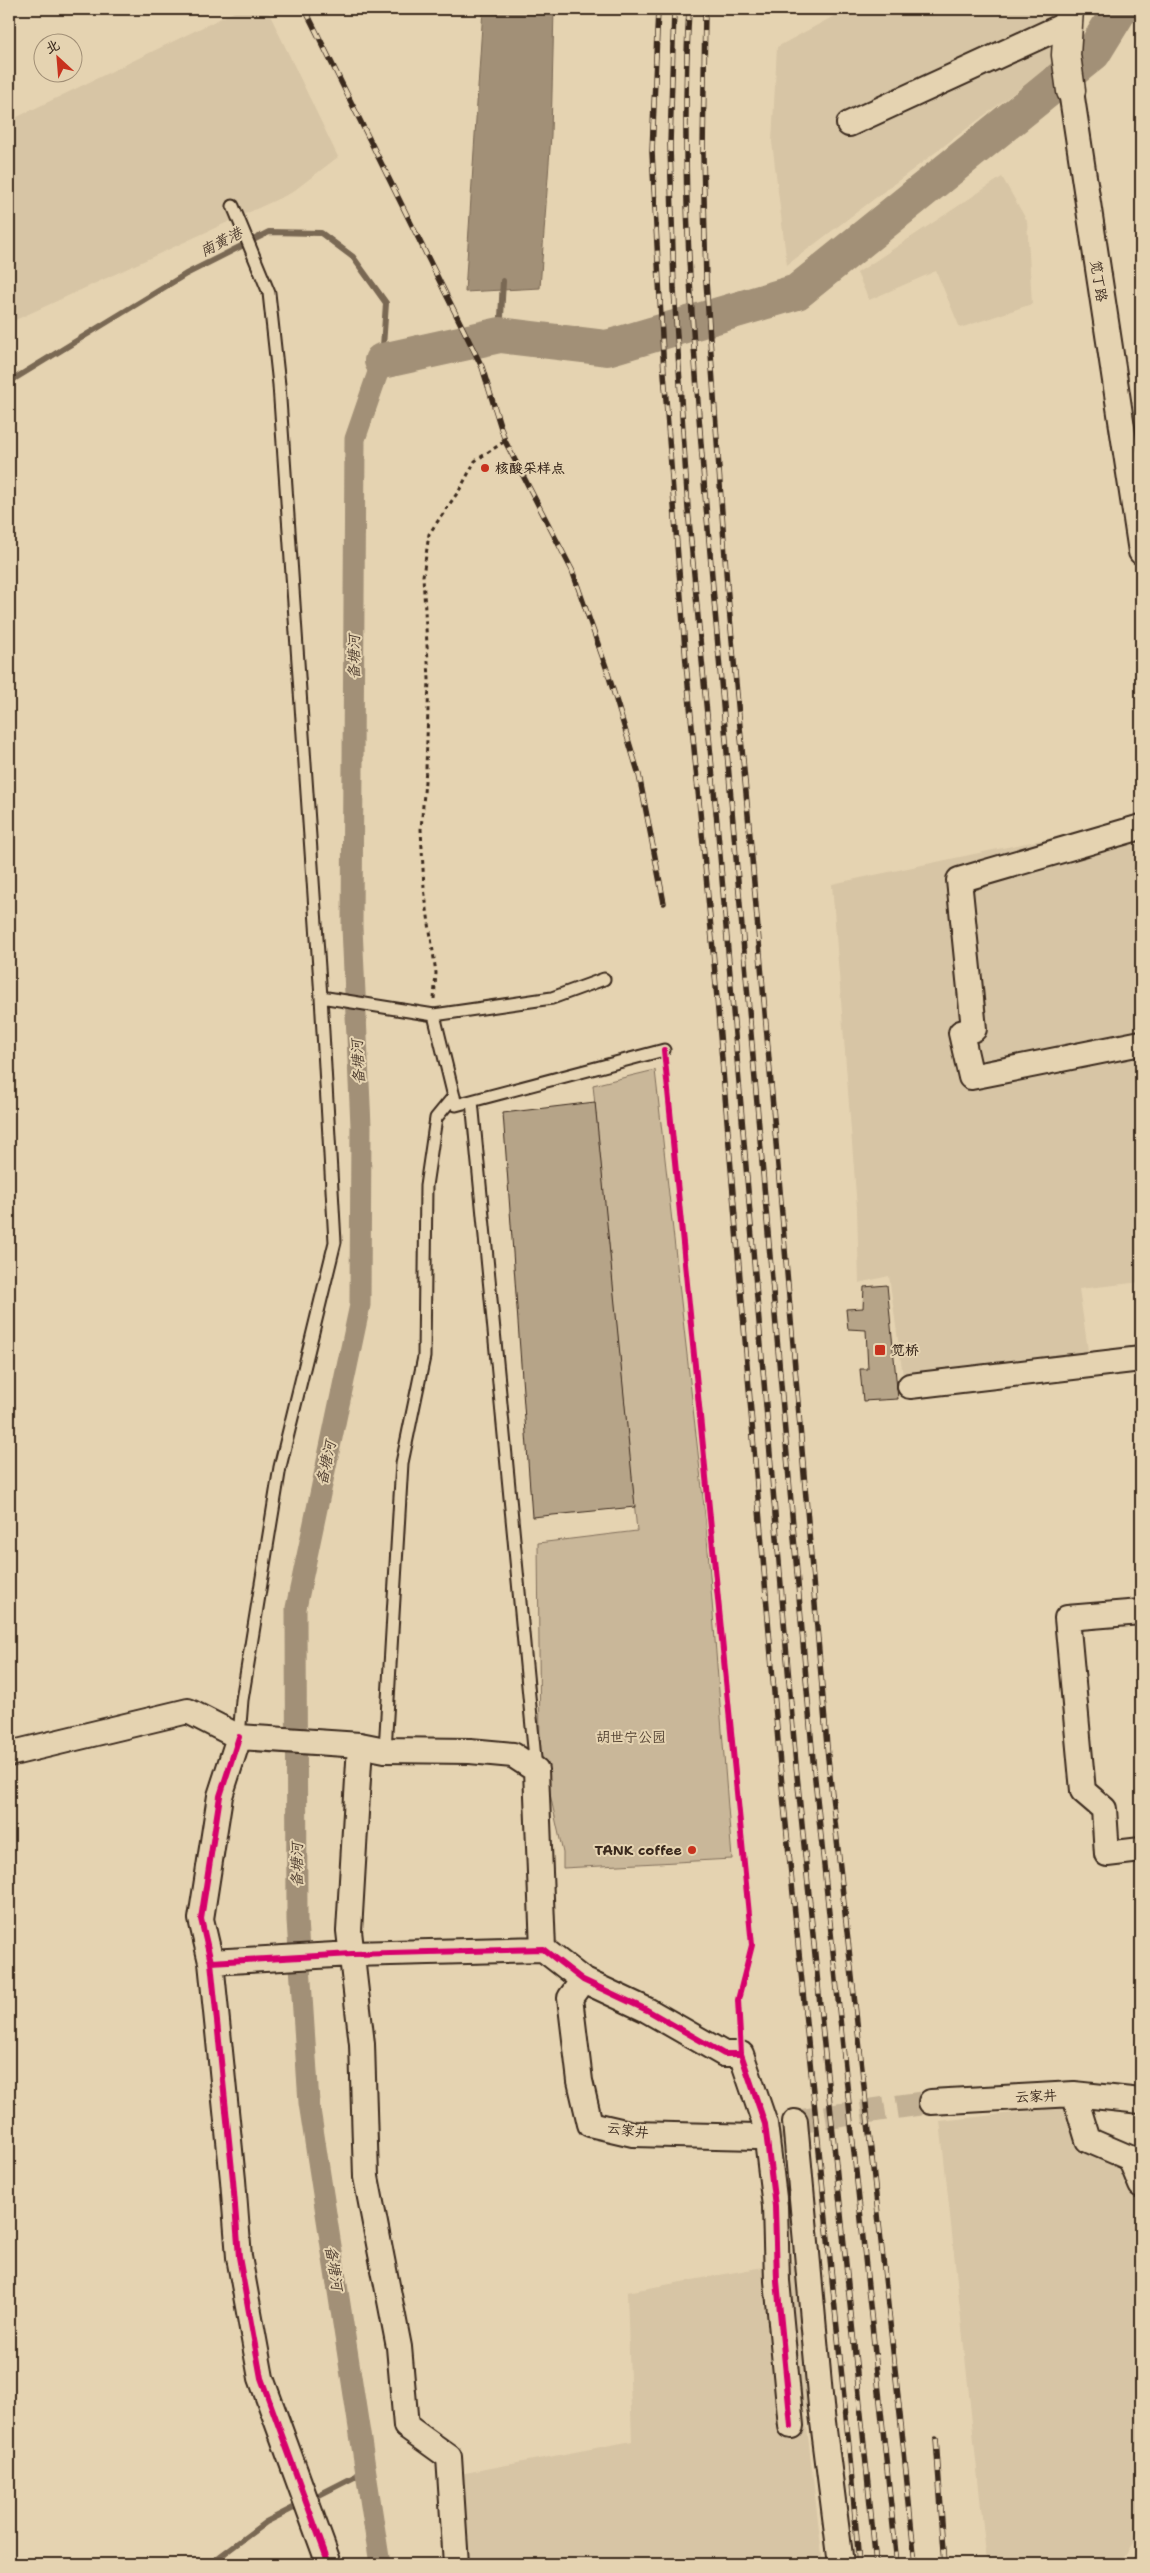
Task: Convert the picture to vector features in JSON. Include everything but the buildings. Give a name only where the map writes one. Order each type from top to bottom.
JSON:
[{"type":"street","name":"笕丁路","points":[[1068,16],[1066,56],[1141,552]]},
{"type":"street","points":[[849,124],[1068,16]]},
{"type":"street","points":[[1141,827],[959,880],[974,1029],[961,1033],[971,1077],[1141,1043]]},
{"type":"street","points":[[910,1386],[1141,1359]]},
{"type":"street","points":[[1141,1612],[1067,1618],[1084,1791],[1104,1809],[1107,1854],[1141,1850]]},
{"type":"street","points":[[9,1754],[188,1711],[244,1736],[332,1744],[360,1744],[385,1750],[470,1751],[513,1755],[536,1770],[543,1949]]},
{"type":"street","points":[[244,1736],[220,1796],[201,1919],[211,1962],[234,2180],[239,2258],[261,2378],[312,2513],[329,2564]]},
{"type":"street","points":[[360,1744],[349,1930],[362,2044],[366,2177],[399,2347],[406,2426],[450,2457],[456,2564]]},
{"type":"street","points":[[211,1962],[352,1954],[543,1949],[583,1980],[647,2010],[724,2054],[741,2054],[764,2124],[774,2206],[777,2281],[791,2426]]},
{"type":"street","name":"云家井","points":[[583,1980],[570,1998],[580,2081],[590,2124],[633,2134],[757,2137]]},
{"type":"street","points":[[1074,2094],[1088,2140],[1130,2158],[1141,2185]]},
{"type":"street","name":"云家井","points":[[932,2102],[1074,2094],[1141,2101]]},
{"type":"street","points":[[795,2122],[820,2396],[841,2564]]},
{"type":"lane","points":[[233,206],[269,292],[279,385],[321,997],[335,1242],[280,1467],[242,1700],[244,1736]]},
{"type":"lane","points":[[321,997],[434,1015],[552,998],[604,978]]},
{"type":"lane","points":[[434,1015],[456,1105],[664,1050]]},
{"type":"lane","points":[[385,1750],[402,1463],[424,1357],[426,1186],[436,1118],[454,1096]]},
{"type":"lane","points":[[472,1101],[536,1770]]},
{"type":"path","points":[[434,1015],[436,973],[424,888],[421,829],[426,769],[429,679],[423,576],[429,534],[460,489],[475,461],[505,441]]},
{"type":"shaded area","points":[[240,9],[267,9],[338,157],[291,193],[9,323],[9,121]]},
{"type":"shaded area","points":[[483,9],[554,9],[551,135],[540,288],[465,292]]},
{"type":"shaded area","points":[[847,9],[1056,9],[1052,64],[787,265],[772,142],[777,47]]},
{"type":"shaded area","points":[[1002,177],[1027,221],[1032,304],[960,328],[936,271],[869,300],[857,273]]},
{"type":"shaded area","points":[[1141,819],[1141,1282],[1079,1289],[1089,1357],[904,1383],[889,1276],[859,1283],[857,1208],[832,884]]},
{"type":"shaded area","points":[[1066,2107],[1078,2151],[1132,2170],[1141,2202],[1141,2531],[1119,2564],[987,2564],[940,2121]]},
{"type":"shaded area","points":[[807,2259],[821,2406],[767,2416],[805,2410],[823,2564],[456,2564],[460,2474],[632,2441],[627,2292]]},
{"type":"green space","name":"胡世宁公园","points":[[655,1070],[706,1524],[732,1859],[563,1868],[563,1853],[540,1749],[538,1543],[637,1531],[593,1085]]},
{"type":"waterway","points":[[382,361],[500,335],[607,348],[797,292],[1093,53],[1120,9]]},
{"type":"waterway","name":"南黄港","points":[[9,382],[186,274],[269,232],[321,233],[353,257],[386,303],[382,361]]},
{"type":"waterway","points":[[500,335],[503,281]]},
{"type":"waterway","name":"备塘河","points":[[380,2564],[309,2103],[297,1920],[296,1608],[360,1305],[361,1126],[352,927],[355,439],[382,361]]},
{"type":"waterway","points":[[210,2564],[266,2522],[366,2471]]},
{"type":"tunnel","points":[[757,2137],[795,2122],[931,2102]]},
{"type":"railway","points":[[305,9],[482,367],[505,441],[572,570],[606,667],[639,775],[664,903]]},
{"type":"railway","points":[[658,9],[652,152],[664,373],[686,663],[713,950],[780,1765],[849,2447],[859,2564]]},
{"type":"railway","points":[[674,9],[670,145],[674,289],[688,509],[720,855],[796,1765],[876,2564]]},
{"type":"railway","points":[[689,9],[686,130],[689,252],[705,494],[813,1760],[897,2564]]},
{"type":"railway","points":[[705,9],[703,154],[706,281],[727,585],[828,1758],[915,2564]]},
{"type":"railway","points":[[936,2439],[945,2564]]},
{"type":"railway","points":[[1133,2564],[1141,2552]]},
{"type":"cycle path","points":[[664,1050],[752,1945],[738,2000],[741,2054]]},
{"type":"cycle path","points":[[239,1737],[220,1796],[201,1919],[211,1962],[239,2257],[261,2378],[329,2564]]},
{"type":"cycle path","points":[[211,1962],[352,1954],[543,1949],[583,1980],[647,2010],[724,2054],[741,2054],[765,2124],[775,2206],[777,2281],[791,2426]]},
{"type":"place","name":"核酸采样点","points":[[485,468]]},
{"type":"place","name":"笕桥","points":[[880,1350]]},
{"type":"place","name":"TANK coffee","points":[[692,1850]]}]
